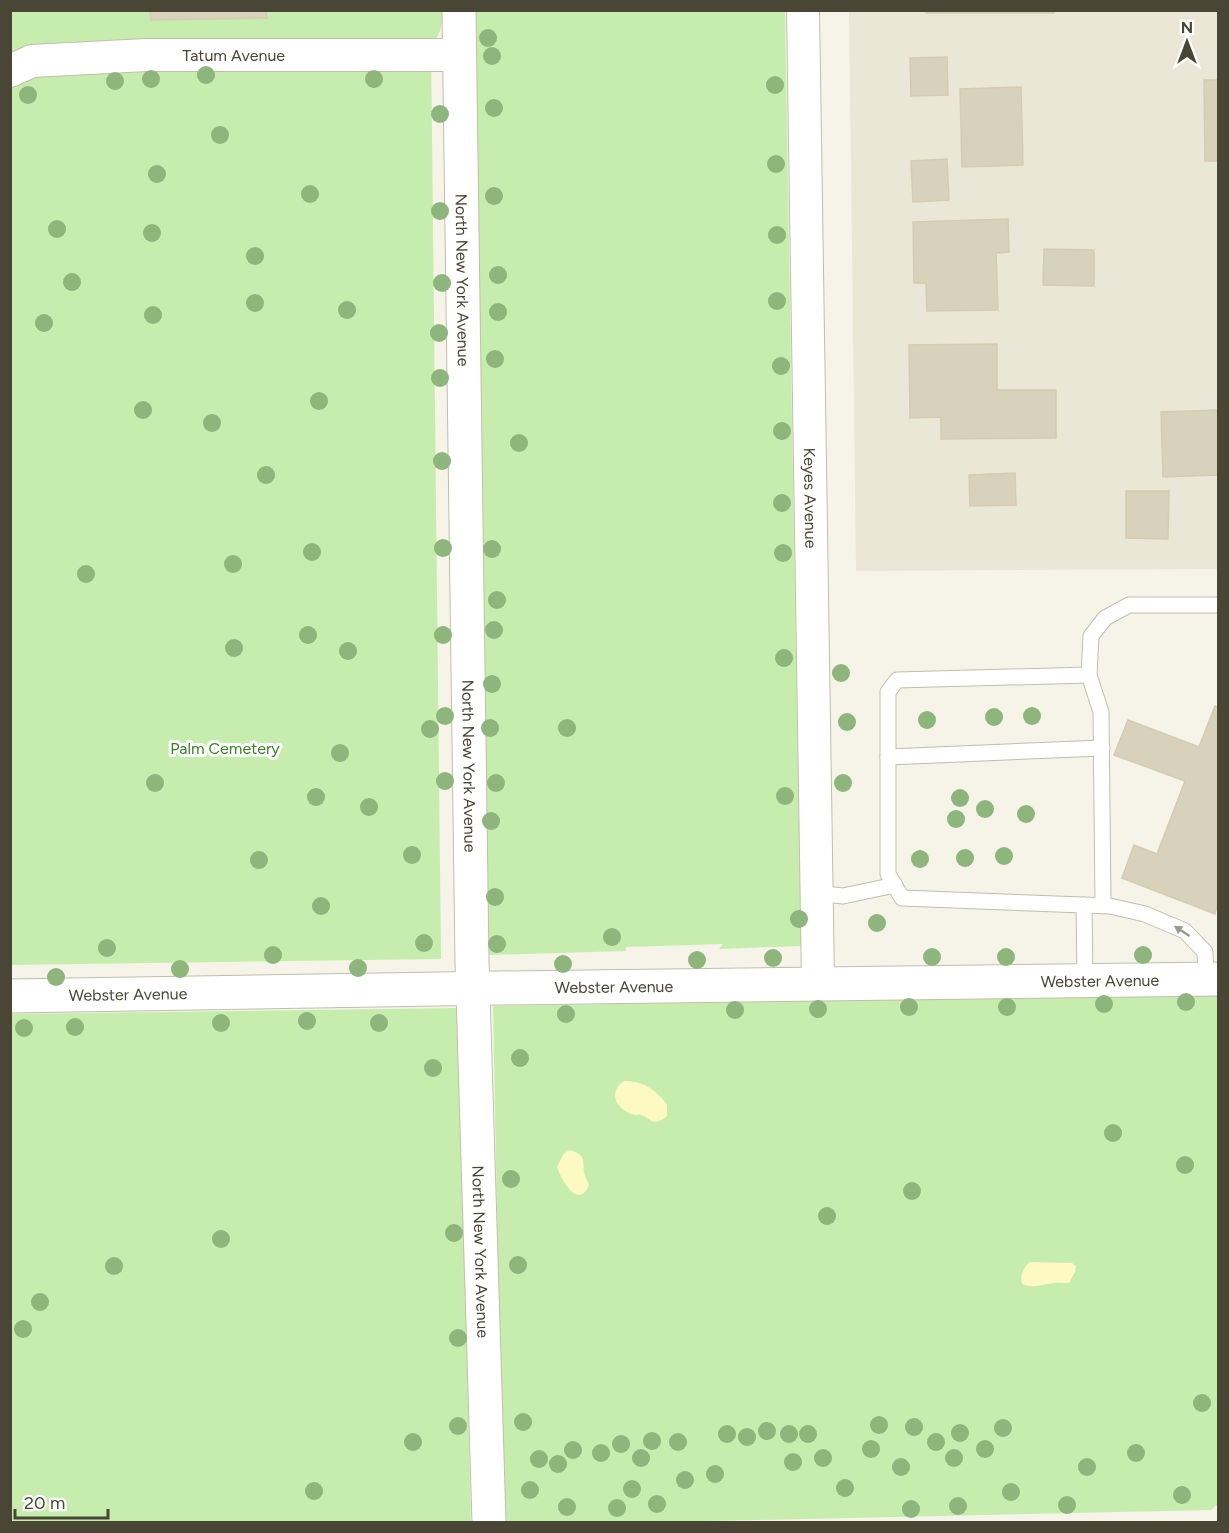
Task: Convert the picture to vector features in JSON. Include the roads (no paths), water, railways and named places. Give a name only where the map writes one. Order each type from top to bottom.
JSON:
[{"type":"street","name":"North New York Avenue","points":[[459,10],[473,988],[489,1522]]},
{"type":"street","name":"Keyes Avenue","points":[[804,10],[818,983]]},
{"type":"street","name":"Tatum Avenue","points":[[10,71],[32,61],[146,55],[460,55]]},
{"type":"street","name":"Webster Avenue","points":[[10,996],[1212,979]]},
{"type":"lane","points":[[1106,906],[1101,712],[1089,675],[1091,636],[1105,618],[1129,605],[1218,605]]},
{"type":"lane","points":[[1089,675],[897,680],[888,692],[888,874],[902,898],[1106,906],[1145,914],[1185,931],[1205,952],[1212,979]]},
{"type":"lane","points":[[888,757],[1102,748]]},
{"type":"lane","points":[[817,893],[843,896],[895,885]]},
{"type":"lane","points":[[1084,905],[1085,980]]},
{"type":"park label","name":"Palm Cemetery","points":[[225,748]]}]
